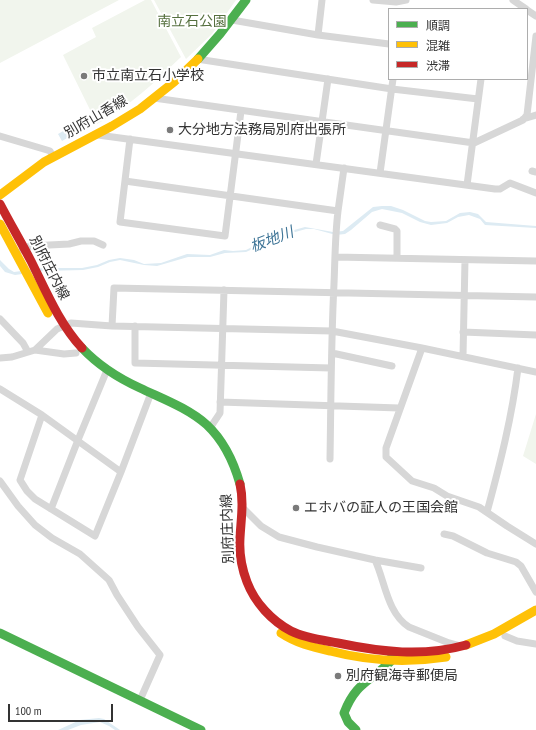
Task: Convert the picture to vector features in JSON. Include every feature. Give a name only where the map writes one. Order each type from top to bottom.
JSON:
[{"type":"main road","name":"別府山香線","points":[[0,194],[10,189],[38,166],[98,135],[132,115],[154,98],[197,59],[232,20],[246,0]]},
{"type":"main road","name":"別府庄内線","points":[[0,204],[20,251],[60,327],[76,353],[105,373],[120,378],[180,414],[206,433],[226,465],[233,486],[236,508],[233,543],[236,569],[245,592],[264,619],[286,637],[307,646],[365,658],[391,657],[462,647],[492,636],[536,610]]},
{"type":"main road","name":"別府庄内線","points":[[0,224],[20,251]]},
{"type":"main road","name":"別府庄内線","points":[[60,327],[105,373]]},
{"type":"main road","name":"別府庄内線","points":[[150,396],[193,414],[210,428],[226,451],[240,482],[243,508],[240,543],[242,565],[248,584],[258,602],[271,617],[287,629],[308,637],[365,649],[410,662],[458,655],[481,648],[506,636],[536,618]]},
{"type":"main road","points":[[0,633],[201,730]]},
{"type":"main road","points":[[356,730],[348,722],[344,713],[348,700],[361,684],[386,666],[391,657]]},
{"type":"street","points":[[318,35],[322,0]]},
{"type":"street","points":[[373,0],[399,3]]},
{"type":"street","points":[[512,0],[524,8]]},
{"type":"street","points":[[232,20],[318,35],[388,44]]},
{"type":"street","points":[[523,120],[528,112],[535,63],[536,36]]},
{"type":"street","points":[[197,59],[392,89],[478,99]]},
{"type":"street","points":[[316,164],[328,79]]},
{"type":"street","points":[[380,173],[393,80]]},
{"type":"street","points":[[467,185],[481,80]]},
{"type":"street","points":[[154,98],[472,143],[478,142],[536,115]]},
{"type":"street","points":[[130,139],[120,222],[225,236],[241,111]]},
{"type":"street","points":[[98,135],[498,189],[510,183],[536,193]]},
{"type":"street","points":[[0,136],[50,151],[53,157]]},
{"type":"street","points":[[330,458],[335,238],[344,168]]},
{"type":"street","points":[[125,181],[338,211]]},
{"type":"street","points":[[380,225],[395,229],[397,232],[397,258]]},
{"type":"street","points":[[20,251],[30,246],[69,244],[81,241],[94,241],[103,245]]},
{"type":"street","points":[[335,257],[536,262]]},
{"type":"street","points":[[463,356],[465,260]]},
{"type":"street","points":[[112,326],[114,288],[536,297]]},
{"type":"street","points":[[210,428],[220,413],[224,290]]},
{"type":"street","points":[[0,319],[31,351],[64,354],[76,353]]},
{"type":"street","points":[[0,358],[12,357],[31,351],[60,327],[71,323],[112,326],[332,331],[463,356],[536,372]]},
{"type":"street","points":[[135,326],[135,363],[332,368]]},
{"type":"street","points":[[463,332],[536,335]]},
{"type":"street","points":[[422,348],[399,408],[386,448],[385,455],[387,459],[412,481],[434,488],[447,496],[479,507],[536,544]]},
{"type":"street","points":[[332,353],[392,366]]},
{"type":"street","points":[[487,512],[507,435],[518,368]]},
{"type":"street","points":[[51,509],[105,373]]},
{"type":"street","points":[[0,389],[42,415],[121,472]]},
{"type":"street","points":[[42,415],[20,480],[35,498],[94,536],[121,472],[150,396]]},
{"type":"street","points":[[220,402],[399,408]]},
{"type":"street","points":[[0,481],[18,506],[35,525],[52,538],[80,554],[109,580],[135,622],[160,655],[140,700]]},
{"type":"street","points":[[243,508],[260,526],[279,538],[375,560],[421,568]]},
{"type":"street","points":[[444,534],[453,536],[487,553],[516,562],[521,566],[536,592]]},
{"type":"street","points":[[375,560],[389,598],[399,618],[404,624],[443,641],[462,647]]},
{"type":"street","points":[[506,636],[517,641],[536,644]]},
{"type":"green space","name":"南立石公園","points":[[0,0],[119,0],[0,63]]},
{"type":"green space","points":[[145,0],[151,0],[181,57],[131,102],[97,124],[63,55],[96,37],[92,28]]},
{"type":"green space","name":"南立石公園","points":[[154,0],[236,0],[212,34],[186,59]]},
{"type":"green space","points":[[536,414],[536,464],[523,456]]},
{"type":"water","points":[[81,121],[85,128],[62,141],[58,134]]},
{"type":"water","name":"板地川","points":[[391,206],[425,221],[431,222],[446,221],[460,213],[470,212],[478,214],[486,222],[536,226],[536,228],[485,225],[480,219],[469,215],[458,217],[447,223],[431,225],[420,222],[402,213],[382,209],[372,212],[345,234],[336,235],[314,229],[306,229],[281,236],[246,252],[225,253],[210,257],[188,257],[157,266],[144,265],[120,260],[83,270],[44,271],[15,275],[5,272],[0,266],[0,260],[14,272],[43,268],[82,268],[120,258],[134,260],[144,264],[161,263],[187,254],[210,255],[224,250],[246,250],[276,235],[305,227],[333,232],[343,231],[373,207]]},
{"type":"water","points":[[99,718],[104,719],[120,730],[115,730],[100,722],[81,725],[68,730],[58,730],[80,720]]},
{"type":"traffic: fast","points":[[198,59],[220,34],[246,0]]},
{"type":"traffic: fast","points":[[82,348],[116,376],[184,409],[207,425],[213,431],[227,452],[235,468],[240,484]]},
{"type":"traffic: fast","points":[[0,633],[201,730]]},
{"type":"traffic: fast","points":[[356,730],[348,722],[344,713],[353,695],[364,683],[391,661],[392,655]]},
{"type":"traffic: slow","points":[[0,195],[44,162],[112,126],[140,109],[174,82],[198,59]]},
{"type":"traffic: slow","points":[[0,224],[48,313]]},
{"type":"traffic: slow","points":[[466,645],[494,634],[536,610]]},
{"type":"traffic: slow","points":[[281,633],[298,642],[359,657],[388,660],[417,660],[446,657]]},
{"type":"traffic: jam","points":[[0,204],[66,328],[82,348]]},
{"type":"traffic: jam","points":[[240,484],[242,504],[240,549],[241,561],[247,582],[259,604],[271,617],[284,627],[308,637],[386,651],[434,651],[466,645]]},
{"type":"place","name":"市立南立石小学校","points":[[84,76]]},
{"type":"place","name":"大分地方法務局別府出張所","points":[[170,130]]},
{"type":"place","name":"エホバの証人の王国会館","points":[[296,508]]},
{"type":"place","name":"別府観海寺郵便局","points":[[338,676]]}]
